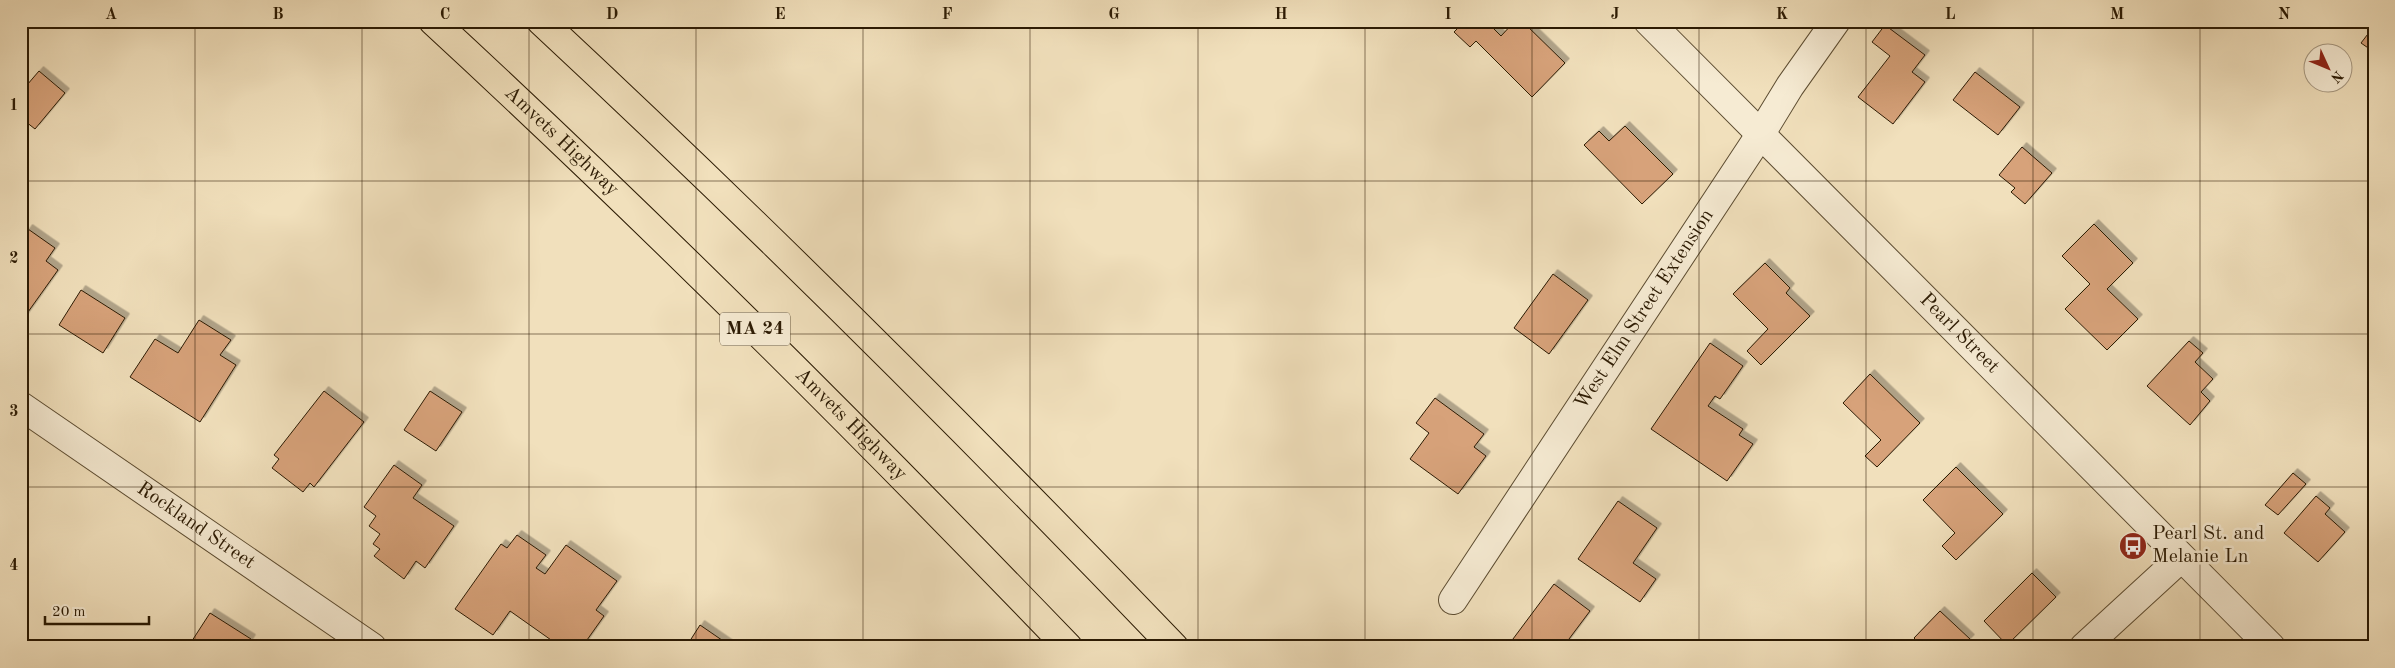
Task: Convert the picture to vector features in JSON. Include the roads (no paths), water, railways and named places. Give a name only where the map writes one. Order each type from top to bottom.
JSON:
[{"type":"highway","name":"Amvets Highway","points":[[433,21],[605,182],[886,457],[1068,647]]},
{"type":"highway","points":[[541,21],[649,122],[884,351],[1174,647]]},
{"type":"street","name":"Pearl Street","points":[[1648,21],[2271,647]]},
{"type":"street","name":"West Elm Street Extension","points":[[1453,600],[1760,135],[1790,86],[1836,21]]},
{"type":"street","name":"Rockland Street","points":[[21,406],[372,647]]},
{"type":"street","points":[[2084,647],[2181,558]]},
{"type":"place","name":"Pearl St. and Melanie Ln","points":[[2133,546]]}]
